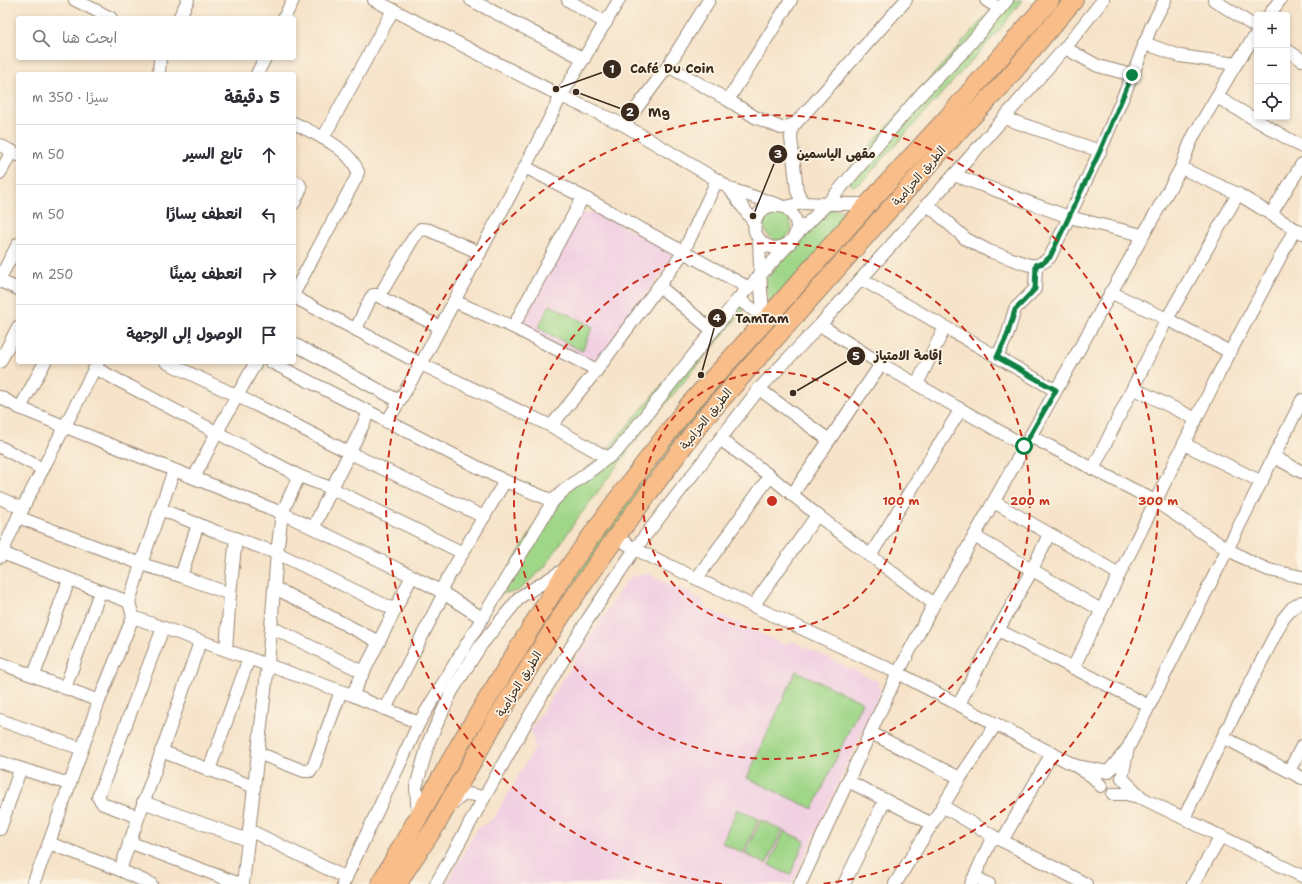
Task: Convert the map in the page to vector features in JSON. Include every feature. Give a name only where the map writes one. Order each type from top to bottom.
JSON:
[{"type":"highway","name":"الطريق الحزامية","points":[[380,884],[463,738],[569,567],[614,504],[688,406],[864,204],[948,116],[1050,0]]},
{"type":"highway","name":"الطريق الحزامية","points":[[398,884],[436,825],[496,720],[567,607],[616,537],[702,421],[963,126],[1002,85],[1074,0]]},
{"type":"highway","points":[[366,884],[392,844],[418,816]]},
{"type":"highway","points":[[411,884],[420,867],[436,825]]},
{"type":"street","points":[[75,0],[107,16]]},
{"type":"street","points":[[180,16],[188,0]]},
{"type":"street","points":[[285,16],[293,0]]},
{"type":"street","points":[[374,0],[562,96],[624,125],[730,189],[782,206],[792,212],[796,220],[797,228],[792,240],[782,247],[774,248],[759,240]]},
{"type":"street","points":[[471,0],[584,59]]},
{"type":"street","points":[[568,0],[606,23]]},
{"type":"street","points":[[387,422],[421,364],[562,96],[619,0]]},
{"type":"street","points":[[624,125],[668,66],[709,0]]},
{"type":"street","points":[[728,100],[791,0]]},
{"type":"street","points":[[668,66],[728,100],[754,117],[781,128],[792,126],[906,0]]},
{"type":"street","points":[[143,802],[249,835],[345,881],[419,723],[553,501],[562,492],[618,450],[738,299],[827,204],[923,92],[963,52],[1004,5],[986,0]]},
{"type":"street","points":[[436,884],[530,716],[588,619],[635,549],[759,388],[861,280],[1065,48],[1103,0]]},
{"type":"street","points":[[927,204],[957,231],[978,246],[1026,264],[1036,265],[1043,263],[1050,257],[1100,151],[1144,43],[1165,0]]},
{"type":"street","points":[[1214,0],[1254,26]]},
{"type":"street","points":[[1271,12],[1280,0]]},
{"type":"street","points":[[322,138],[393,10]]},
{"type":"street","points":[[800,884],[898,673],[934,604],[994,502],[1110,292],[1181,168],[1188,146],[1236,64],[1254,37]]},
{"type":"street","points":[[1144,43],[1167,53],[1180,56],[1236,64]]},
{"type":"street","points":[[1065,48],[1098,66],[1132,75]]},
{"type":"street","points":[[1290,52],[1302,60]]},
{"type":"street","points":[[158,72],[160,60]]},
{"type":"street","points":[[258,72],[263,60]]},
{"type":"street","points":[[1217,97],[1302,147]]},
{"type":"street","points":[[1004,118],[1100,151]]},
{"type":"street","points":[[296,124],[322,138],[349,156],[358,172],[296,289]]},
{"type":"street","points":[[792,126],[791,138],[797,191],[803,203]]},
{"type":"street","points":[[0,145],[15,153],[0,173]]},
{"type":"street","points":[[1271,214],[1302,164]]},
{"type":"street","points":[[525,167],[749,288]]},
{"type":"street","points":[[1073,668],[1230,352],[1299,231],[1238,194],[1181,168]]},
{"type":"street","points":[[954,175],[1069,217],[1142,235]]},
{"type":"street","points":[[551,426],[597,370],[683,253],[717,180]]},
{"type":"street","points":[[296,182],[301,188],[296,199]]},
{"type":"street","points":[[841,188],[864,204]]},
{"type":"street","points":[[730,189],[755,224]]},
{"type":"street","points":[[1093,469],[1167,319],[1238,194]]},
{"type":"street","points":[[513,327],[583,197]]},
{"type":"street","points":[[764,320],[759,240],[755,232],[757,216],[770,206],[803,203],[864,204]]},
{"type":"street","points":[[384,288],[414,237],[421,229],[429,230],[480,253]]},
{"type":"street","points":[[16,248],[0,279],[16,288]]},
{"type":"street","points":[[997,357],[1007,336],[1015,310],[1035,289],[1036,265]]},
{"type":"street","points":[[861,280],[1056,390]]},
{"type":"street","points":[[659,286],[713,331]]},
{"type":"street","points":[[1110,292],[1167,319],[1230,352]]},
{"type":"street","points":[[356,329],[370,299],[376,295],[440,327]]},
{"type":"street","points":[[296,298],[421,364],[551,426],[608,458]]},
{"type":"street","points":[[738,299],[764,320]]},
{"type":"street","points":[[454,301],[513,327],[597,370]]},
{"type":"street","points":[[820,325],[881,364],[961,409],[1027,441],[1093,469],[1155,501],[1227,549],[1269,570],[1302,577]]},
{"type":"street","points":[[917,384],[945,327]]},
{"type":"street","points":[[0,362],[16,331]]},
{"type":"street","points":[[296,345],[399,401]]},
{"type":"street","points":[[20,408],[44,364]]},
{"type":"street","points":[[170,364],[484,517]]},
{"type":"street","points":[[194,478],[217,432],[255,364]]},
{"type":"street","points":[[275,364],[504,481],[553,501]]},
{"type":"street","points":[[792,495],[881,364]]},
{"type":"street","points":[[129,602],[1,555],[96,365],[299,476],[331,488],[463,553]]},
{"type":"street","points":[[759,388],[829,440]]},
{"type":"street","points":[[1133,388],[1196,419]]},
{"type":"street","points":[[0,397],[20,408],[314,527],[442,592],[482,618]]},
{"type":"street","points":[[1101,786],[1102,778],[1128,748],[1302,400]]},
{"type":"street","points":[[870,556],[961,409]]},
{"type":"street","points":[[314,527],[331,488],[350,453],[369,412]]},
{"type":"street","points":[[720,440],[770,476],[870,556],[934,604]]},
{"type":"street","points":[[1184,444],[1262,482]]},
{"type":"street","points":[[0,447],[43,470]]},
{"type":"street","points":[[1274,457],[1302,472]]},
{"type":"street","points":[[33,884],[49,843],[99,700],[133,617],[129,602],[174,470]]},
{"type":"street","points":[[243,884],[268,664],[277,553],[282,513],[299,476]]},
{"type":"street","points":[[697,578],[770,476]]},
{"type":"street","points":[[385,709],[442,592],[504,481]]},
{"type":"street","points":[[0,498],[21,513],[141,564],[181,576],[230,594]]},
{"type":"street","points":[[994,502],[1119,574]]},
{"type":"street","points":[[160,509],[277,553],[395,610]]},
{"type":"street","points":[[753,606],[818,515]]},
{"type":"street","points":[[181,576],[198,524]]},
{"type":"street","points":[[960,704],[998,630],[1032,570],[1049,534]]},
{"type":"street","points":[[974,536],[1101,610]]},
{"type":"street","points":[[616,537],[635,549],[753,606],[898,673],[960,704],[1076,766],[1093,777],[1106,792],[1113,794],[1126,794],[1142,798],[1302,876]]},
{"type":"street","points":[[226,650],[236,538]]},
{"type":"street","points":[[418,816],[416,787],[429,741],[452,691],[481,645],[520,597],[569,567]]},
{"type":"street","points":[[258,753],[304,771],[310,771],[346,693],[363,672],[412,576]]},
{"type":"street","points":[[34,675],[69,580]]},
{"type":"street","points":[[275,588],[379,642]]},
{"type":"street","points":[[65,688],[100,592]]},
{"type":"street","points":[[1184,818],[1283,619],[1292,608],[1302,602]]},
{"type":"street","points":[[133,617],[200,642],[268,664],[346,693],[419,723]]},
{"type":"street","points":[[271,627],[363,672]]},
{"type":"street","points":[[138,817],[103,804],[98,796],[163,628]]},
{"type":"street","points":[[998,630],[1149,706]]},
{"type":"street","points":[[120,870],[200,642]]},
{"type":"street","points":[[209,770],[249,658]]},
{"type":"street","points":[[0,662],[99,700]]},
{"type":"street","points":[[0,720],[82,749]]},
{"type":"street","points":[[895,884],[944,807],[960,778],[996,724]]},
{"type":"street","points":[[871,733],[960,778]]},
{"type":"street","points":[[1223,737],[1302,778]]},
{"type":"street","points":[[1289,771],[1302,746]]},
{"type":"street","points":[[1113,794],[1122,787],[1122,778],[1128,748]]},
{"type":"street","points":[[161,751],[254,787]]},
{"type":"street","points":[[989,884],[973,880],[1052,753]]},
{"type":"street","points":[[0,762],[20,770],[69,784]]},
{"type":"street","points":[[1076,766],[1116,772],[1142,798]]},
{"type":"street","points":[[0,829],[20,770]]},
{"type":"street","points":[[848,781],[932,824]]},
{"type":"street","points":[[436,825],[457,799],[465,794],[472,793],[484,798]]},
{"type":"street","points":[[844,884],[885,800]]},
{"type":"street","points":[[944,807],[998,839],[1086,884]]},
{"type":"street","points":[[1193,884],[1221,836]]},
{"type":"street","points":[[129,842],[240,884]]},
{"type":"street","points":[[49,843],[120,870],[151,884]]},
{"type":"shaded area","points":[[597,212],[669,251],[673,259],[601,356],[585,361],[530,334],[523,321],[580,214]]},
{"type":"shaded area","points":[[648,573],[702,599],[706,608],[783,644],[792,641],[877,681],[881,691],[792,884],[446,884],[477,829],[493,819],[535,747],[531,729],[628,578]]},
{"type":"green space","points":[[1000,0],[1022,0],[1002,27],[862,182],[853,186],[843,176]]},
{"type":"green space","points":[[1056,0],[1065,0],[698,416],[443,791],[555,597],[693,411]]},
{"type":"green space","points":[[830,209],[853,212],[769,307],[765,281],[793,245]]},
{"type":"green space","points":[[779,211],[789,215],[792,231],[785,238],[779,240],[773,239],[769,236],[764,225],[766,219],[771,214]]},
{"type":"green space","points":[[738,297],[744,302],[743,311],[650,422],[575,522],[544,568],[518,591],[493,595],[550,501],[605,452]]},
{"type":"green space","points":[[550,305],[593,327],[582,351],[538,328]]},
{"type":"green space","points":[[796,671],[862,702],[813,809],[747,778]]},
{"type":"green space","points":[[737,809],[759,819],[743,853],[722,843]]},
{"type":"green space","points":[[761,820],[782,830],[766,864],[745,854]]},
{"type":"green space","points":[[784,831],[805,841],[790,875],[769,865]]},
{"type":"place","name":"Café Du Coin","points":[[556,89]]},
{"type":"place","name":"Mg","points":[[576,92]]},
{"type":"place","name":"مقهى الياسمين","points":[[753,216]]},
{"type":"place","name":"TamTam","points":[[701,375]]},
{"type":"place","name":"إقامة الامتياز","points":[[793,393]]},
{"type":"route","points":[[1024,446],[1056,390],[997,357],[1007,336],[1015,310],[1035,289],[1036,265],[1043,263],[1050,257],[1100,151],[1132,75]]}]
